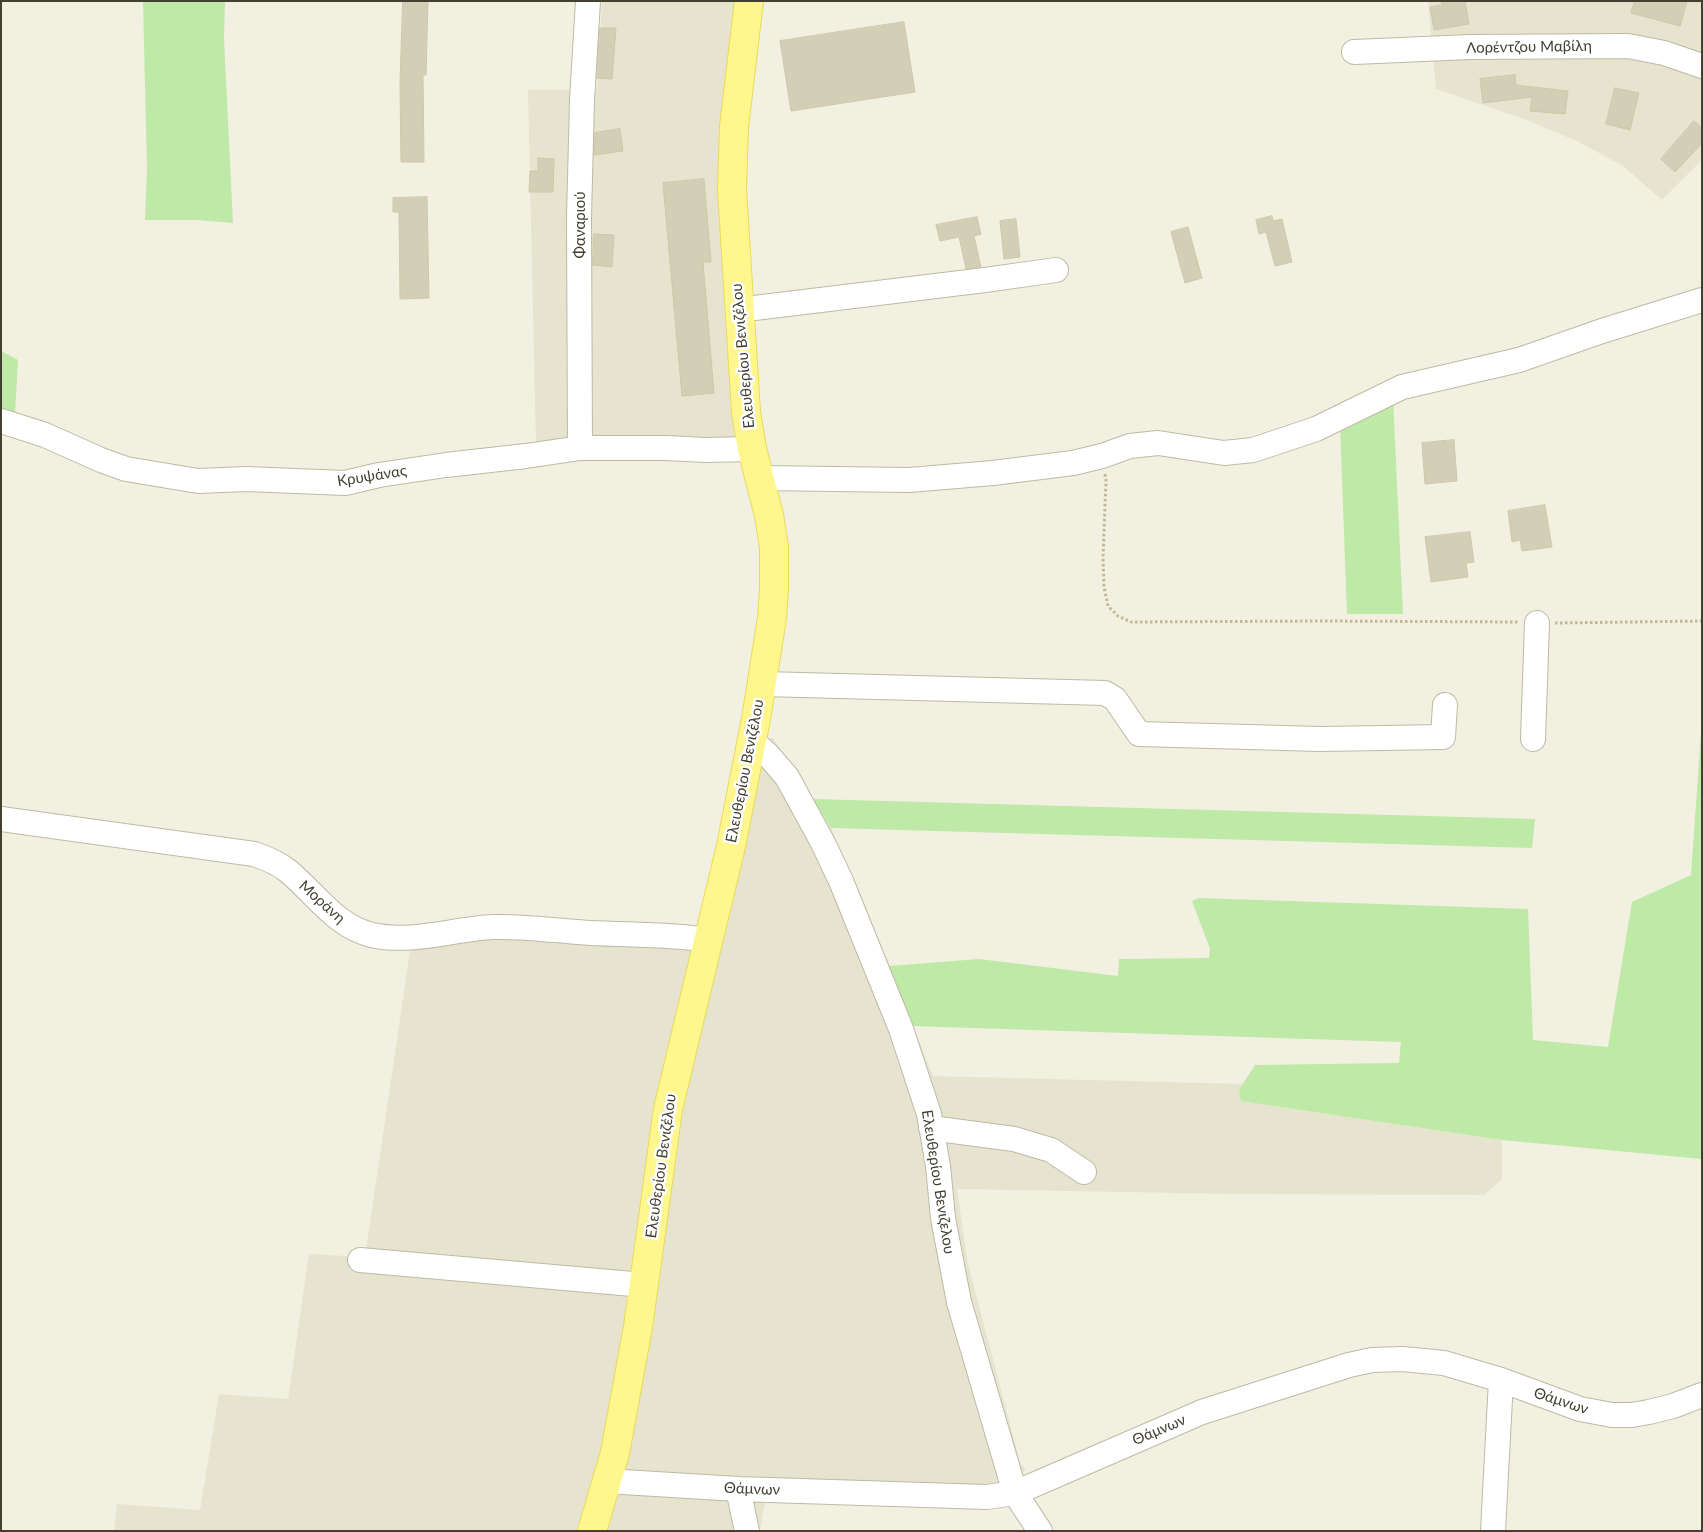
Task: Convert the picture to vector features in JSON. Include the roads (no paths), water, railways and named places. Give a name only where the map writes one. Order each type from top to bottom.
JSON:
[{"type":"main road","name":"Ελευθερίου Βενιζέλου","points":[[592,1531],[616,1445],[644,1286],[668,1109],[731,846],[763,684],[772,618],[774,565],[770,515],[752,449],[746,412],[738,310],[732,170],[734,127],[749,1]]},
{"type":"street","name":"Φαναριού","points":[[580,448],[580,207],[582,100],[588,1]]},
{"type":"street","name":"Λορέντζου Μαβίλη","points":[[1354,52],[1470,47],[1628,46],[1664,53],[1702,66]]},
{"type":"street","points":[[738,310],[1056,270]]},
{"type":"street","points":[[760,478],[908,480],[1032,469],[1073,463],[1102,456],[1130,446],[1158,443],[1224,453],[1252,450],[1316,429],[1402,387],[1519,360],[1602,331],[1702,300]]},
{"type":"street","name":"Κρυψάνας","points":[[1,421],[45,436],[126,469],[198,481],[246,479],[345,483],[379,475],[446,465],[580,448],[752,449]]},
{"type":"street","points":[[1533,739],[1538,623]]},
{"type":"street","points":[[763,684],[1105,693],[1115,699],[1139,734],[1320,739],[1443,737],[1445,705]]},
{"type":"street","name":"Ελευθερίου Βενιζελου","points":[[752,741],[768,755],[787,777],[823,843],[841,881],[901,1029],[932,1128],[943,1218],[959,1302],[1015,1493],[1040,1531]]},
{"type":"street","name":"Μοράνη","points":[[1,820],[254,854],[272,861],[288,871],[339,920],[372,935],[387,937],[422,936],[493,927],[612,934],[672,934],[709,940]]},
{"type":"street","points":[[932,1128],[1014,1139],[1051,1150],[1084,1172]]},
{"type":"street","points":[[360,1260],[644,1286]]},
{"type":"street","name":"Θάμνων","points":[[606,1481],[738,1489],[987,1497],[1015,1493],[1193,1416],[1349,1365],[1383,1359],[1432,1362],[1459,1367],[1580,1409],[1612,1415],[1632,1415],[1649,1412],[1673,1406],[1702,1395]]},
{"type":"street","points":[[1494,1531],[1501,1380]]},
{"type":"street","points":[[738,1489],[747,1531]]}]
